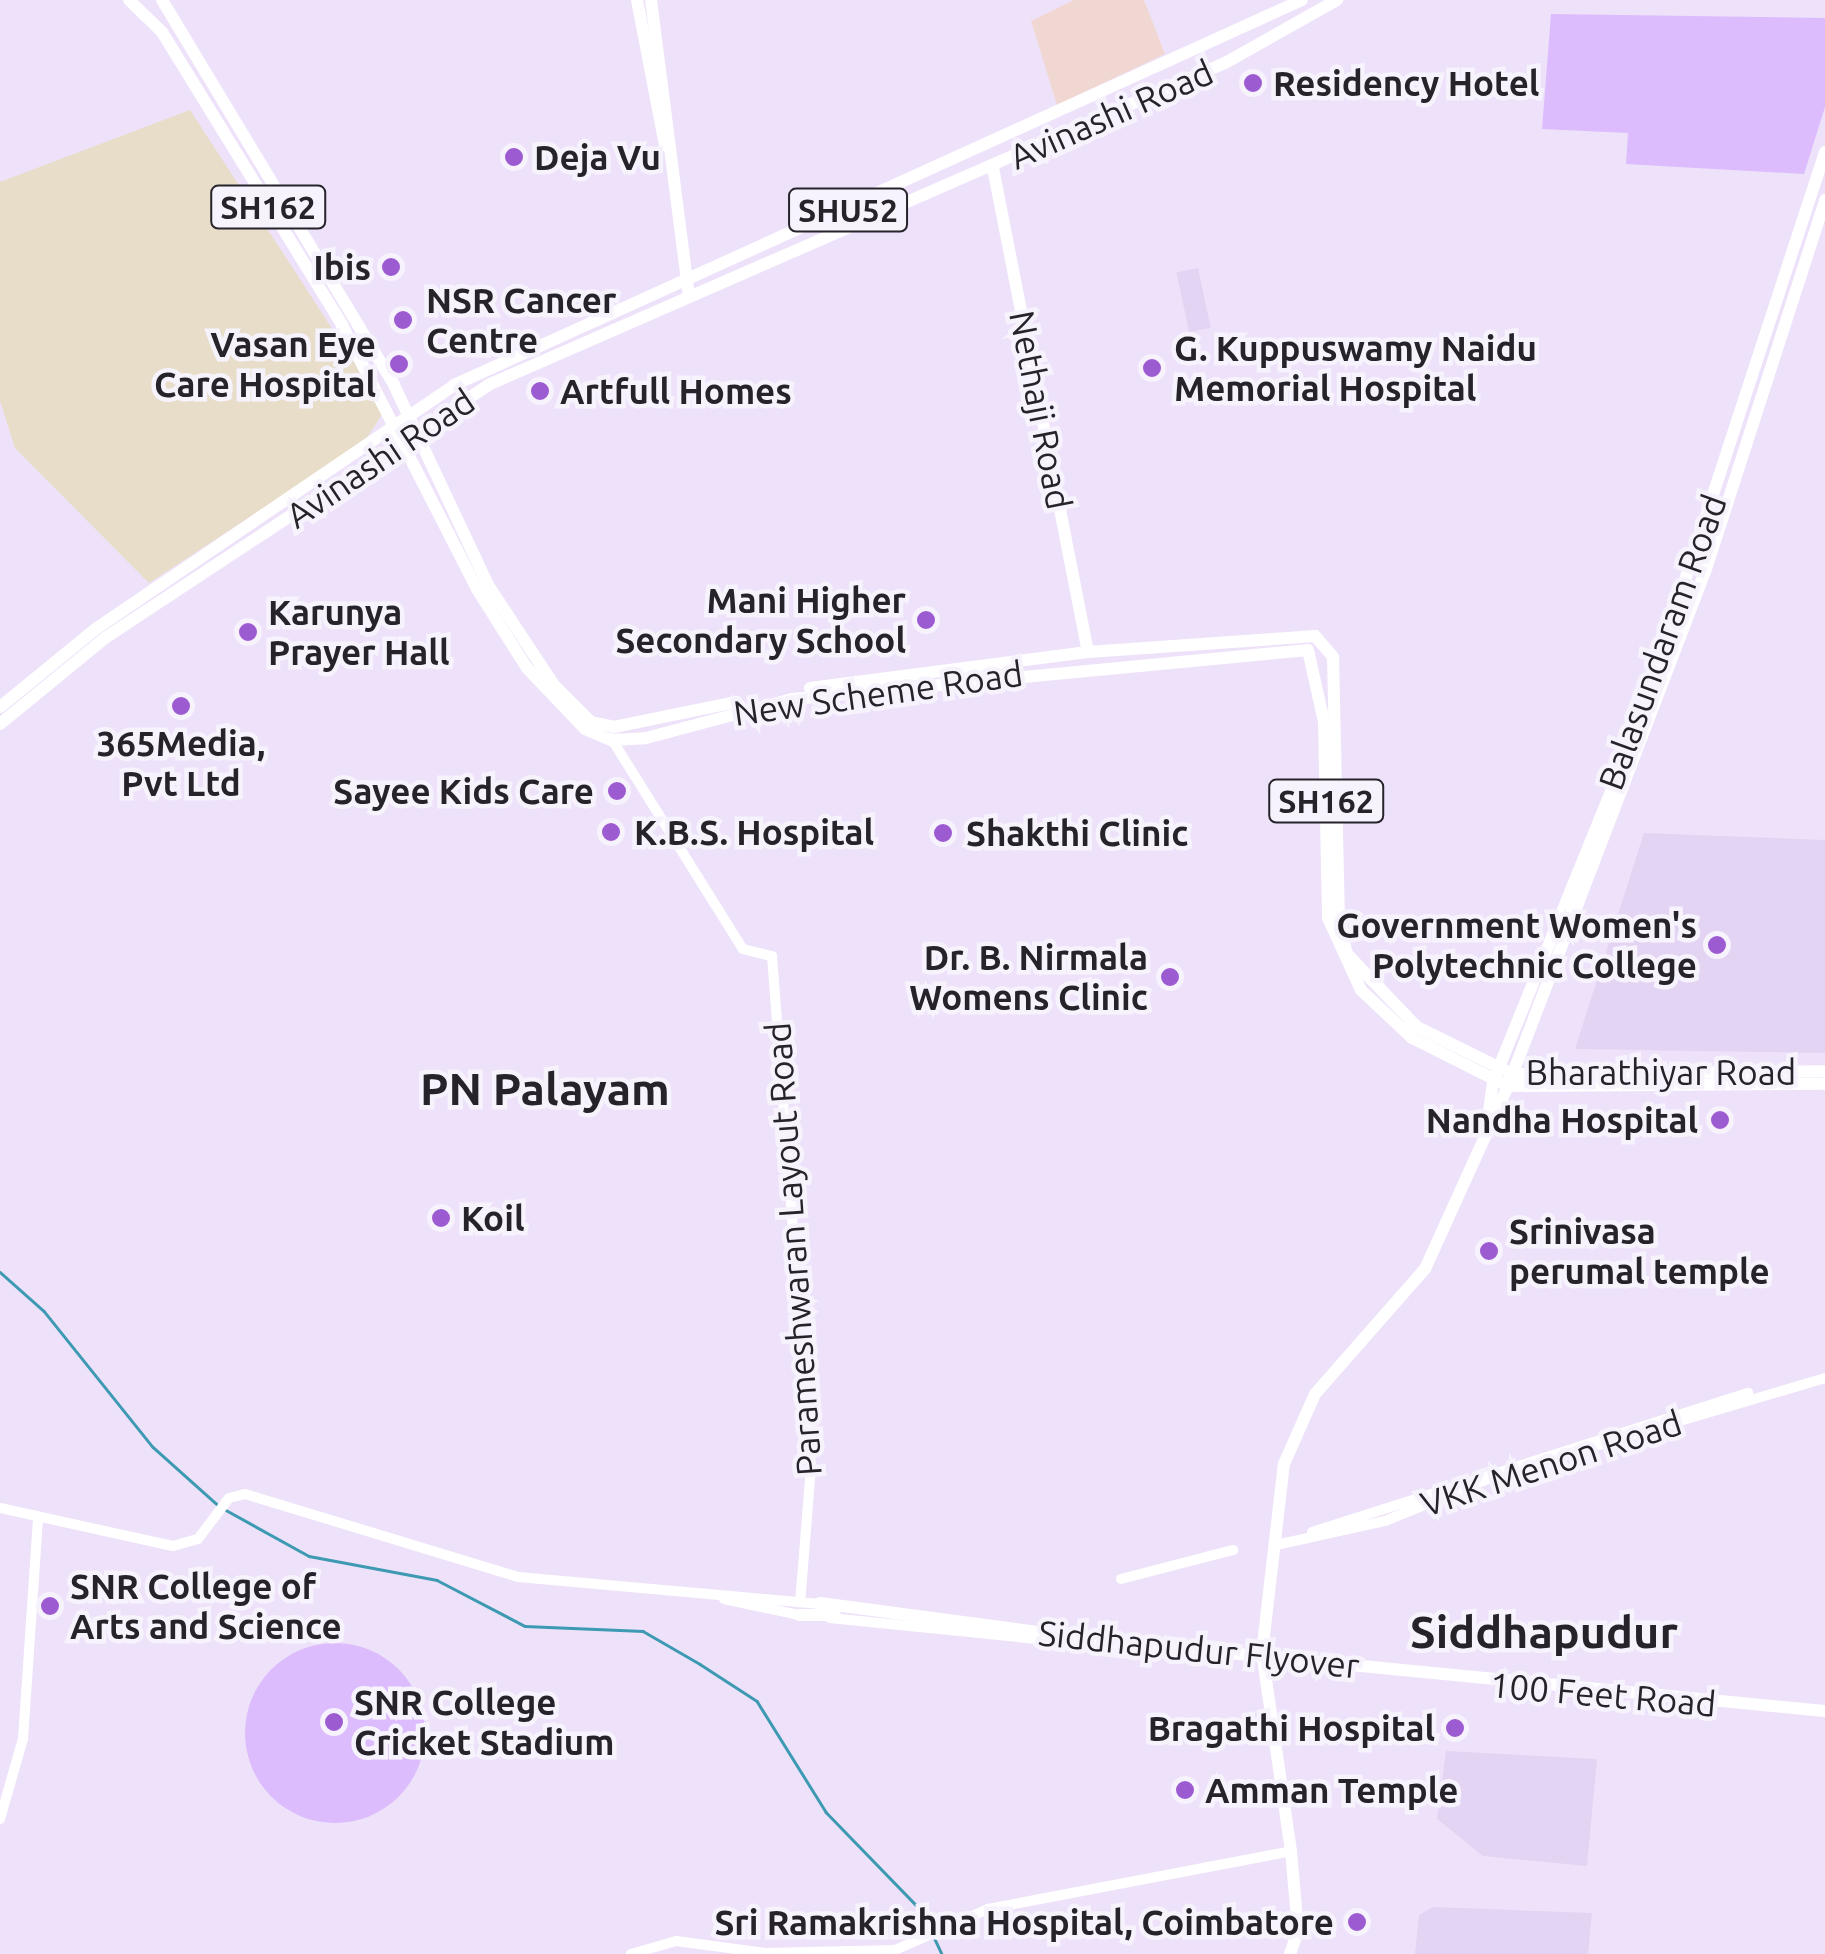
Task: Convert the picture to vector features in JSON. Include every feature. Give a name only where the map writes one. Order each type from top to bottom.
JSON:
[{"type":"main road","name":"SH162","points":[[128,0],[162,32],[410,414],[519,636],[592,722],[612,734]]},
{"type":"main road","name":"SH162","points":[[162,0],[396,423]]},
{"type":"main road","points":[[637,0],[695,294]]},
{"type":"main road","points":[[651,0],[665,145]]},
{"type":"main road","name":"Avinashi Road","points":[[0,707],[97,628],[396,423],[546,337],[977,154],[1302,0]]},
{"type":"main road","name":"Avinashi Road","points":[[0,724],[105,638],[321,499],[488,385],[993,168],[1274,39],[1338,0]]},
{"type":"main road","name":"Balasundaram Road","points":[[1487,1125],[1495,1077],[1636,730],[1825,152]]},
{"type":"main road","name":"Nethaji Road","points":[[993,168],[1088,652]]},
{"type":"main road","name":"Balasundaram Road","points":[[1487,1125],[1510,1080],[1706,569],[1825,200]]},
{"type":"main road","points":[[396,423],[477,590],[527,668],[585,729],[612,734]]},
{"type":"main road","points":[[311,483],[321,499]]},
{"type":"main road","name":"SH162","points":[[1088,652],[1301,635],[1330,644],[1338,906],[1348,954],[1417,1027],[1495,1077],[1510,1080]]},
{"type":"main road","name":"New Scheme Road","points":[[612,734],[793,699],[1296,647],[1312,654],[1324,722],[1328,918],[1338,954],[1370,1002],[1412,1038],[1495,1077]]},
{"type":"main road","name":"New Scheme Road","points":[[612,734],[854,681],[1088,652]]},
{"type":"main road","name":"Bharathiyar Road","points":[[1510,1080],[1825,1071]]},
{"type":"main road","name":"Bharathiyar Road","points":[[1510,1080],[1825,1084]]},
{"type":"main road","points":[[1282,1954],[1290,1934],[1287,1851],[1261,1703],[1260,1658],[1284,1464],[1315,1394],[1425,1270],[1487,1125]]},
{"type":"main road","name":"Siddhapudur Flyover","points":[[820,1604],[842,1612]]},
{"type":"main road","name":"Siddhapudur Flyover","points":[[799,1609],[1825,1711]]},
{"type":"main road","points":[[1260,1658],[1298,1931],[1290,1954]]},
{"type":"main road","name":"100 Feet Road","points":[[1260,1658],[1583,1684],[1825,1711]]},
{"type":"main road","name":"100 Feet Road","points":[[1260,1658],[1825,1711]]},
{"type":"street","name":"Parameshwaran Layout Road","points":[[612,734],[742,949],[772,956],[811,1467],[799,1609]]},
{"type":"street","name":"VKK Menon Road","points":[[1276,1543],[1582,1440],[1825,1375]]},
{"type":"street","points":[[0,1508],[173,1546],[198,1539],[218,1519],[227,1502],[244,1494],[518,1576],[1260,1658]]},
{"type":"street","points":[[0,1818],[23,1739],[38,1518]]},
{"type":"street","points":[[1121,1579],[1233,1550]]},
{"type":"street","points":[[799,1609],[820,1604],[1260,1658]]},
{"type":"street","points":[[631,1954],[676,1941],[766,1953],[895,1950],[988,1909],[1287,1851]]},
{"type":"shaded area","points":[[1074,0],[1144,0],[1165,54],[1057,105],[1031,21]]},
{"type":"shaded area","points":[[1551,14],[1825,18],[1825,107],[1804,174],[1626,164],[1628,133],[1542,129]]},
{"type":"shaded area","points":[[190,110],[385,410],[364,442],[149,583],[15,448],[0,401],[0,182]]},
{"type":"shaded area","points":[[1198,268],[1211,328],[1189,332],[1176,273]]},
{"type":"shaded area","name":"Government Women's Polytechnic College","points":[[1644,833],[1825,840],[1825,1053],[1575,1049]]},
{"type":"shaded area","name":"SNR College Cricket Stadium","points":[[335,1643],[370,1650],[399,1669],[418,1698],[425,1733],[418,1768],[399,1797],[370,1816],[335,1823],[300,1816],[271,1797],[252,1768],[245,1733],[252,1698],[271,1669],[300,1650]]},
{"type":"shaded area","points":[[1446,1751],[1597,1759],[1587,1866],[1483,1856],[1437,1819]]},
{"type":"shaded area","points":[[1433,1907],[1592,1913],[1588,1954],[1415,1954],[1419,1915]]},
{"type":"waterway","points":[[0,1272],[44,1311],[153,1447],[219,1506]]},
{"type":"waterway","points":[[226,1510],[309,1556],[437,1580],[525,1626],[643,1631],[700,1664],[757,1701],[826,1812],[923,1912],[931,1930]]},
{"type":"waterway","points":[[934,1937],[942,1954]]},
{"type":"place","name":"Residency Hotel","points":[[1253,83]]},
{"type":"place","name":"Deja Vu","points":[[514,157]]},
{"type":"place","name":"Ibis","points":[[391,267]]},
{"type":"place","name":"NSR Cancer Centre","points":[[403,320]]},
{"type":"place","name":"Vasan Eye Care Hospital","points":[[399,364]]},
{"type":"place","name":"G. Kuppuswamy Naidu Memorial Hospital","points":[[1152,368]]},
{"type":"place","name":"Artfull Homes","points":[[540,391]]},
{"type":"place","name":"Mani Higher Secondary School","points":[[926,620]]},
{"type":"place","name":"Karunya Prayer Hall","points":[[248,632]]},
{"type":"place","name":"365Media, Pvt Ltd","points":[[181,706]]},
{"type":"place","name":"Sayee Kids Care","points":[[617,791]]},
{"type":"place","name":"K.B.S. Hospital","points":[[611,832]]},
{"type":"place","name":"Shakthi Clinic","points":[[943,833]]},
{"type":"place","name":"Government Women's Polytechnic College","points":[[1717,945]]},
{"type":"place","name":"Dr. B. Nirmala Womens Clinic","points":[[1170,977]]},
{"type":"place","name":"Nandha Hospital","points":[[1720,1120]]},
{"type":"place","name":"Koil","points":[[441,1218]]},
{"type":"place","name":"Srinivasa perumal temple","points":[[1489,1251]]},
{"type":"place","name":"SNR College of Arts and Science","points":[[50,1606]]},
{"type":"place","name":"SNR College Cricket Stadium","points":[[334,1722]]},
{"type":"place","name":"Bragathi Hospital","points":[[1455,1728]]},
{"type":"place","name":"Amman Temple","points":[[1185,1790]]},
{"type":"place","name":"Sri Ramakrishna Hospital, Coimbatore","points":[[1357,1922]]},
{"type":"district","name":"PN Palayam","points":[[545,1089]]},
{"type":"district","name":"Siddhapudur","points":[[1544,1632]]}]
